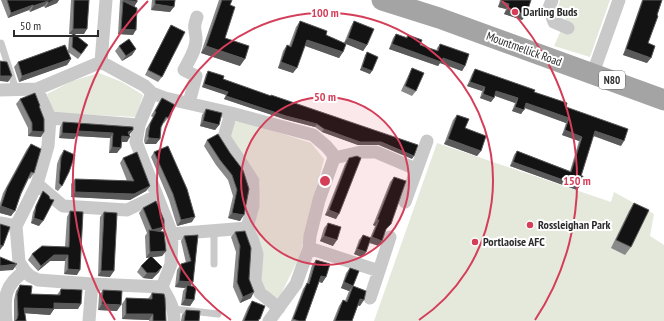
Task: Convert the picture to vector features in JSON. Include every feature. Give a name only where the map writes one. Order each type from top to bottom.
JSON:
[{"type":"main road","name":"Mountmellick Road","points":[[382,0],[439,18],[664,100]]},
{"type":"street","points":[[102,62],[106,0]]},
{"type":"street","points":[[552,0],[549,8],[554,22],[568,28]]},
{"type":"street","points":[[593,73],[619,0]]},
{"type":"street","points":[[189,104],[196,76],[184,70],[194,51],[196,38],[193,26],[197,17]]},
{"type":"street","points":[[0,90],[37,89],[102,62]]},
{"type":"street","points":[[102,62],[145,86],[152,93],[165,98],[231,113],[313,135],[332,153],[334,158],[319,200],[310,236],[309,248],[296,284],[269,321]]},
{"type":"street","points":[[37,89],[50,118],[48,146],[37,184],[16,226],[19,262],[30,276],[38,280],[162,287]]},
{"type":"street","points":[[152,93],[139,125],[136,142],[172,234],[171,264],[162,287],[173,315]]},
{"type":"street","points":[[231,113],[224,137],[253,181],[253,206],[247,228],[257,254],[255,281],[260,293],[278,308]]},
{"type":"street","points":[[50,118],[139,125]]},
{"type":"street","points":[[405,202],[427,141]]},
{"type":"street","points":[[334,158],[361,152],[376,152],[416,169]]},
{"type":"street","points":[[37,184],[63,206],[127,210],[156,196]]},
{"type":"street","points":[[0,223],[16,226]]},
{"type":"street","points":[[172,234],[247,228]]},
{"type":"street","points":[[370,298],[390,237]]},
{"type":"street","points":[[309,248],[379,271]]},
{"type":"street","points":[[6,321],[5,301],[8,288],[15,278],[25,271]]},
{"type":"street","points":[[90,321],[92,284]]},
{"type":"lane","points":[[1,43],[16,90]]},
{"type":"lane","points":[[214,230],[214,264]]},
{"type":"lane","points":[[173,315],[218,314]]},
{"type":"shaded area","points":[[560,0],[610,0],[590,57],[554,46],[566,19],[557,10]]},
{"type":"shaded area","points":[[99,73],[122,82],[143,95],[136,117],[53,113],[47,94],[72,81]]},
{"type":"shaded area","points":[[240,120],[311,143],[324,159],[299,258],[279,298],[268,296],[261,289],[262,252],[255,225],[260,182],[229,138],[232,123]]},
{"type":"shaded area","name":"Rossleighan Park","points":[[437,143],[611,202],[614,192],[654,214],[650,236],[664,245],[664,321],[374,321]]},
{"type":"building","points":[[7,0],[55,0],[48,3],[48,1],[33,5],[11,13]]},
{"type":"building","points":[[74,0],[89,0],[87,29],[73,29]]},
{"type":"building","points":[[123,0],[137,0],[137,2]]},
{"type":"building","points":[[155,0],[175,0],[174,7],[155,4]]},
{"type":"building","points":[[222,0],[232,0],[230,5],[235,7],[225,38],[249,46],[245,59],[206,46]]},
{"type":"building","points":[[531,0],[526,15],[508,8],[509,4],[501,1]]},
{"type":"building","points":[[643,0],[662,0],[648,43],[655,46],[651,58],[626,49]]},
{"type":"building","points":[[123,1],[137,8],[136,30],[121,29]]},
{"type":"building","points":[[300,21],[327,31],[326,35],[346,44],[343,52],[307,40],[297,68],[281,62],[287,45],[291,47]]},
{"type":"building","points":[[354,21],[374,29],[367,45],[348,38]]},
{"type":"building","points":[[171,25],[185,32],[162,77],[148,70]]},
{"type":"building","points":[[73,33],[88,45],[81,54],[72,47]]},
{"type":"building","points":[[396,34],[407,38],[408,35],[422,40],[420,45],[438,51],[440,44],[469,54],[465,66],[443,58],[441,62],[392,44]]},
{"type":"building","points":[[129,39],[136,49],[126,56],[119,46]]},
{"type":"building","points":[[65,45],[71,59],[22,76],[18,62]]},
{"type":"building","points":[[367,52],[378,57],[372,71],[362,67]]},
{"type":"building","points":[[0,61],[7,62],[12,76],[0,76]]},
{"type":"building","points":[[412,68],[424,73],[416,91],[405,86]]},
{"type":"building","points":[[475,69],[535,90],[534,92],[567,103],[566,107],[628,129],[624,141],[595,131],[581,176],[583,176],[580,186],[513,162],[517,151],[571,172],[582,137],[565,130],[569,118],[526,103],[524,110],[515,107],[518,98],[496,91],[494,98],[483,94],[485,87],[470,82]]},
{"type":"building","points":[[208,71],[224,76],[223,79],[271,96],[418,145],[414,156],[381,142],[360,142],[324,129],[317,124],[286,116],[226,96],[228,92],[204,84]]},
{"type":"building","points":[[35,93],[44,119],[44,132],[32,131],[32,123],[20,99]]},
{"type":"building","points":[[162,98],[175,105],[161,127],[160,139],[149,138],[150,124]]},
{"type":"building","points":[[206,109],[222,113],[219,125],[203,121]]},
{"type":"building","points":[[457,115],[469,119],[465,128],[486,136],[481,151],[448,139]]},
{"type":"building","points":[[63,122],[133,127],[133,130],[128,132],[130,137],[122,136],[121,148],[112,147],[113,133],[78,131],[77,134],[62,133]]},
{"type":"building","points":[[218,134],[243,170],[249,189],[244,215],[232,213],[237,190],[232,175],[207,140]]},
{"type":"building","points":[[31,144],[41,149],[34,173],[31,172],[21,193],[15,211],[1,206],[7,188]]},
{"type":"building","points":[[168,146],[187,189],[195,217],[181,220],[173,194],[154,152]]},
{"type":"building","points":[[64,150],[75,155],[62,186],[59,183],[61,158]]},
{"type":"building","points":[[137,152],[150,186],[134,194],[75,192],[75,179],[134,181],[123,158]]},
{"type":"building","points":[[357,156],[361,158],[339,214],[329,210],[349,158]]},
{"type":"building","points":[[394,177],[406,181],[391,224],[386,229],[382,241],[372,237]]},
{"type":"building","points":[[43,191],[49,196],[50,199],[54,200],[43,221],[34,218],[36,206]]},
{"type":"building","points":[[156,201],[164,220],[164,227],[152,230],[143,208]]},
{"type":"building","points":[[634,203],[649,210],[631,247],[616,240]]},
{"type":"building","points":[[70,211],[83,212],[80,270],[68,269],[68,255],[54,255],[41,266],[32,254],[42,246],[69,247]]},
{"type":"building","points":[[104,212],[117,213],[114,271],[101,271]]},
{"type":"building","points":[[328,223],[341,227],[337,240],[324,236]]},
{"type":"building","points":[[0,224],[10,227],[3,246],[0,245]]},
{"type":"building","points":[[149,230],[164,232],[166,251],[150,252]]},
{"type":"building","points":[[245,231],[251,248],[249,279],[254,292],[243,297],[237,282],[240,246],[235,232]]},
{"type":"building","points":[[198,235],[193,282],[179,281],[181,264],[191,261],[184,236]]},
{"type":"building","points":[[363,235],[371,238],[366,252],[357,249]]},
{"type":"building","points":[[151,256],[162,267],[156,273],[147,273],[141,266]]},
{"type":"building","points":[[0,257],[17,264],[0,266]]},
{"type":"building","points":[[316,260],[330,264],[326,277],[321,276],[305,321],[293,319],[307,283],[309,284]]},
{"type":"building","points":[[350,268],[359,271],[353,286],[344,282]]},
{"type":"building","points":[[20,285],[32,286],[31,294],[60,295],[61,289],[82,290],[81,304],[54,303],[54,309],[24,308],[26,321],[15,321],[18,315],[17,294]]},
{"type":"building","points":[[187,285],[196,287],[194,300],[185,299]]},
{"type":"building","points":[[353,286],[366,291],[364,300],[360,299],[352,321],[335,321],[343,300],[347,302]]},
{"type":"building","points":[[103,290],[122,291],[121,305],[102,304]]},
{"type":"building","points":[[152,293],[164,294],[166,321],[153,321],[153,314],[126,314],[126,298],[152,299]]},
{"type":"building","points":[[252,301],[265,306],[260,319],[258,321],[244,321]]},
{"type":"building","points":[[186,310],[200,311],[199,321],[184,321]]},
{"type":"place","name":"Darling Buds","points":[[515,12]]},
{"type":"place","name":"Rossleighan Park","points":[[530,225]]},
{"type":"place","name":"Portlaoise AFC","points":[[475,242]]}]
